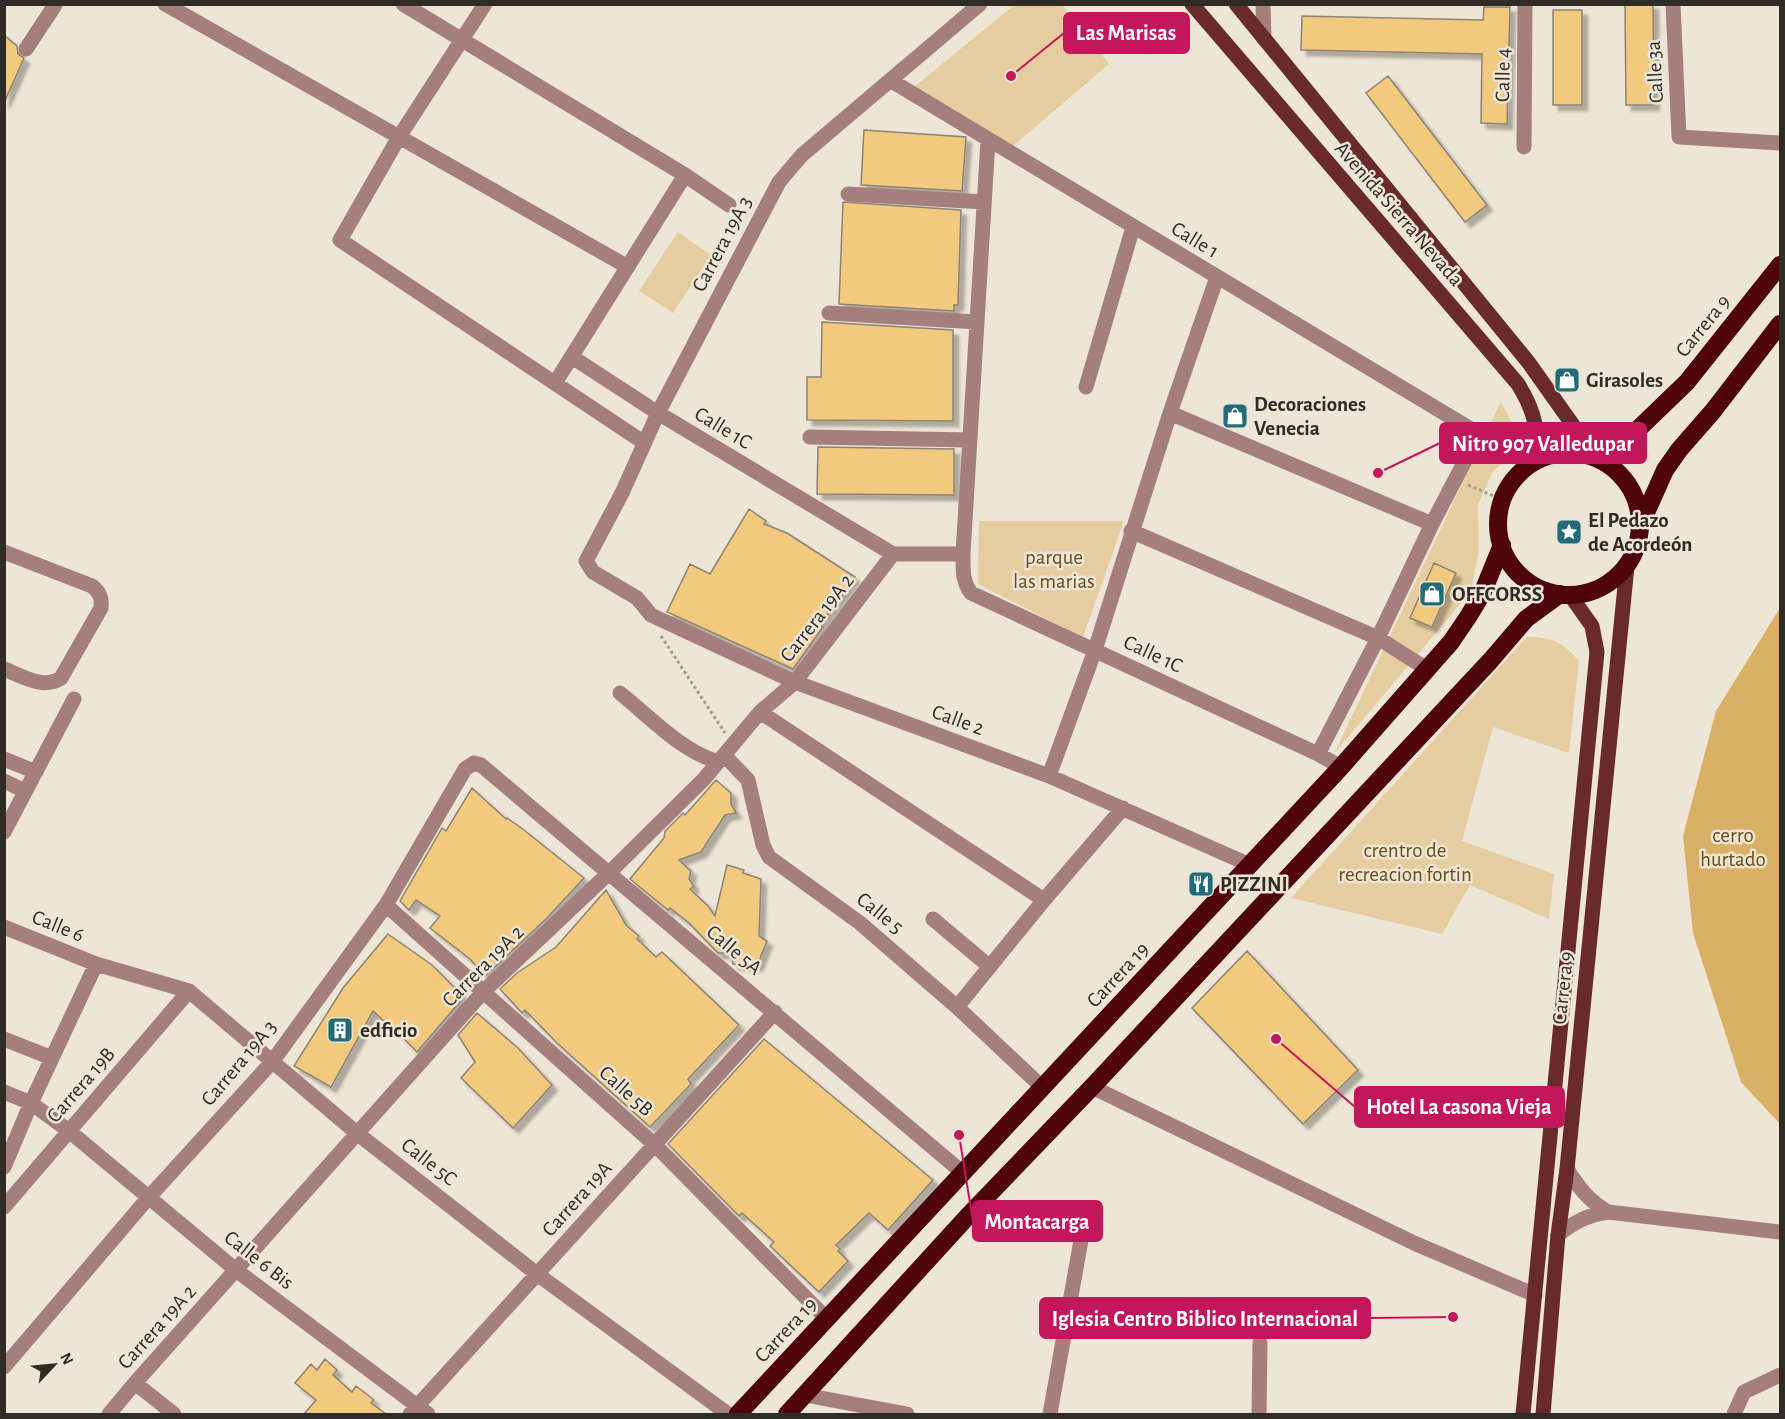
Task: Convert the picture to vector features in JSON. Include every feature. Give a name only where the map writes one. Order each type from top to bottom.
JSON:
[{"type":"highway","name":"Carrera 9","points":[[1601,460],[1692,375],[1780,265]]},
{"type":"highway","points":[[1640,525],[1637,504],[1621,476],[1601,460],[1583,454],[1563,453],[1542,458],[1513,480],[1503,500],[1499,523],[1502,545],[1512,566],[1528,581],[1549,592],[1565,594],[1598,589],[1614,579],[1627,566],[1636,547],[1640,525],[1665,470],[1780,324]]},
{"type":"highway","name":"Carrera 19","points":[[738,1414],[1341,767],[1450,642],[1476,606],[1502,545]]},
{"type":"highway","points":[[787,1414],[968,1217],[1491,660],[1526,619],[1565,594]]},
{"type":"main road","name":"Avenida Sierra Nevada","points":[[1192,4],[1518,384],[1529,403],[1537,431],[1536,453],[1530,465]]},
{"type":"main road","name":"Avenida Sierra Nevada","points":[[1236,4],[1529,363],[1601,460]]},
{"type":"main road","name":"Carrera 9","points":[[1543,1414],[1558,1235],[1568,1169],[1627,566]]},
{"type":"main road","name":"Carrera 9","points":[[1523,1414],[1597,652],[1592,626],[1565,594]]},
{"type":"street","points":[[26,48],[55,4]]},
{"type":"street","points":[[165,4],[628,267]]},
{"type":"street","points":[[403,4],[685,175],[729,205]]},
{"type":"street","points":[[485,4],[399,137],[340,240],[643,442]]},
{"type":"street","name":"Carrera 19A 3","points":[[651,615],[637,598],[593,572],[586,561],[622,493],[643,442],[778,182],[802,155],[980,4]]},
{"type":"street","points":[[1263,4],[1264,39]]},
{"type":"street","name":"Calle 4","points":[[1524,147],[1525,4]]},
{"type":"street","name":"Calle 3a","points":[[1673,4],[1679,137],[1780,143]]},
{"type":"street","name":"Calle 1","points":[[890,80],[1479,434],[1455,479]]},
{"type":"street","points":[[893,554],[963,554],[988,140]]},
{"type":"street","points":[[555,383],[685,175]]},
{"type":"street","points":[[848,194],[984,202]]},
{"type":"street","points":[[1086,387],[1133,227]]},
{"type":"street","points":[[1049,776],[1095,650],[1131,531],[1217,277]]},
{"type":"street","points":[[829,313],[977,322]]},
{"type":"street","name":"Calle 1C","points":[[572,357],[658,413],[893,554]]},
{"type":"street","points":[[1170,413],[1432,524]]},
{"type":"street","points":[[810,436],[970,440]]},
{"type":"street","points":[[1318,754],[1378,638],[1455,479]]},
{"type":"street","points":[[1131,531],[1378,638],[1427,669]]},
{"type":"street","points":[[4,552],[92,586],[99,592],[102,602],[101,608],[61,678],[51,683],[41,683],[4,669]]},
{"type":"street","name":"Carrera 19A 2","points":[[110,1414],[135,1383],[484,991],[704,779],[760,712],[795,682],[893,554]]},
{"type":"street","name":"Calle 1C","points":[[963,554],[963,576],[971,593],[1318,754],[1341,767]]},
{"type":"street","name":"Calle 2","points":[[651,615],[795,682],[1049,776],[1250,865]]},
{"type":"street","points":[[620,693],[687,748],[704,758],[725,754]]},
{"type":"street","points":[[4,832],[74,699]]},
{"type":"street","points":[[760,712],[1044,900]]},
{"type":"street","name":"Calle 5","points":[[725,754],[748,780],[763,845],[769,857],[860,923],[957,1007],[1043,1088]]},
{"type":"street","points":[[4,759],[36,772]]},
{"type":"street","name":"Carrera 19A 3","points":[[4,1367],[149,1197],[272,1062],[386,905],[465,769],[474,763]]},
{"type":"street","name":"Calle 5A","points":[[474,763],[481,765],[610,872],[963,1173]]},
{"type":"street","points":[[4,781],[25,791]]},
{"type":"street","points":[[957,1007],[1123,808]]},
{"type":"street","name":"Calle 5B","points":[[386,905],[655,1145],[827,1319]]},
{"type":"street","points":[[933,919],[990,967]]},
{"type":"street","name":"Calle 6","points":[[4,927],[96,964]]},
{"type":"street","points":[[4,1167],[31,1103],[96,964]]},
{"type":"street","name":"Calle 5C","points":[[96,964],[189,991],[358,1134],[537,1274],[728,1414]]},
{"type":"street","name":"Carrera 19B","points":[[4,1207],[189,991]]},
{"type":"street","name":"Carrera 19A","points":[[418,1412],[537,1274],[775,1012]]},
{"type":"street","points":[[4,1039],[52,1059]]},
{"type":"street","points":[[1092,1087],[1414,1243],[1535,1294]]},
{"type":"street","name":"Calle 6 Bis","points":[[4,1092],[31,1103],[69,1131],[236,1270],[418,1412]]},
{"type":"street","points":[[1568,1169],[1585,1195],[1608,1212]]},
{"type":"street","points":[[4,1193],[20,1188]]},
{"type":"street","points":[[1558,1235],[1583,1218],[1608,1212],[1780,1232]]},
{"type":"street","points":[[1050,1414],[1083,1229]]},
{"type":"street","points":[[1259,1414],[1260,1343]]},
{"type":"street","points":[[1734,1414],[1744,1392],[1780,1375]]},
{"type":"street","points":[[135,1383],[174,1414]]},
{"type":"street","points":[[806,1395],[907,1414]]},
{"type":"path","points":[[1455,479],[1503,500]]},
{"type":"path","points":[[651,615],[664,643],[694,684],[725,754]]},
{"type":"green space","points":[[1014,5],[1062,5],[1109,64],[1012,147],[913,88]]},
{"type":"green space","points":[[678,232],[711,255],[673,313],[639,291]]},
{"type":"green space","points":[[1501,402],[1524,446],[1493,471],[1478,504],[1479,549],[1471,591],[1334,754]]},
{"type":"green space","name":"parque las marias","points":[[979,521],[1124,521],[1083,637],[978,584]]},
{"type":"green space","name":"cerro hurtado","points":[[1780,608],[1780,1124],[1741,1082],[1693,933],[1683,836],[1716,711]]},
{"type":"green space","name":"crentro de recreacion fortin","points":[[1527,637],[1544,638],[1556,642],[1579,661],[1569,753],[1493,727],[1462,841],[1554,874],[1549,919],[1470,885],[1442,934],[1291,898]]},
{"type":"building","points":[[1625,4],[1653,4],[1654,105],[1626,105]]},
{"type":"building","points":[[1484,7],[1510,7],[1507,124],[1481,123],[1482,54],[1301,50],[1302,16],[1483,20]]},
{"type":"building","points":[[1553,10],[1582,10],[1582,105],[1553,105]]},
{"type":"building","points":[[4,35],[17,46],[18,54],[24,58],[4,103]]},
{"type":"building","points":[[1388,76],[1487,205],[1465,222],[1366,93]]},
{"type":"building","points":[[864,130],[966,137],[962,191],[861,185]]},
{"type":"building","points":[[843,202],[961,210],[958,305],[954,305],[954,311],[839,304]]},
{"type":"building","points":[[822,322],[953,330],[953,421],[807,420],[807,377],[821,377]]},
{"type":"building","points":[[818,447],[954,449],[954,495],[817,494]]},
{"type":"building","points":[[749,509],[766,521],[764,524],[787,533],[855,577],[819,626],[823,627],[793,669],[667,612],[690,564],[710,574]]},
{"type":"building","points":[[1434,563],[1456,573],[1432,627],[1410,618]]},
{"type":"building","points":[[716,780],[731,793],[731,804],[736,813],[725,815],[701,852],[679,860],[691,871],[689,879],[694,886],[690,889],[715,916],[727,865],[744,870],[743,873],[761,879],[759,936],[767,941],[757,966],[733,964],[731,953],[718,953],[689,923],[670,908],[668,910],[630,879],[664,838],[665,831],[683,813],[685,815]]},
{"type":"building","points":[[472,788],[506,819],[524,830],[584,878],[547,918],[485,976],[470,959],[430,928],[440,916],[416,900],[409,910],[400,901],[442,828],[446,831]]},
{"type":"building","points":[[606,890],[626,925],[639,936],[637,939],[656,957],[662,952],[739,1025],[688,1079],[691,1084],[650,1127],[557,1043],[525,1010],[522,1013],[500,989],[517,973],[556,947]]},
{"type":"building","points":[[388,934],[432,965],[464,997],[417,1052],[388,1022],[387,1024],[373,1011],[331,1087],[294,1066],[343,988]]},
{"type":"building","points":[[1247,951],[1358,1070],[1303,1124],[1192,1008]]},
{"type":"building","points":[[477,1013],[518,1048],[552,1085],[513,1128],[461,1078],[475,1062],[458,1035]]},
{"type":"building","points":[[764,1039],[933,1180],[888,1230],[869,1213],[836,1245],[840,1249],[838,1251],[848,1261],[819,1292],[770,1246],[774,1242],[742,1213],[739,1216],[668,1144]]},
{"type":"building","points":[[325,1359],[337,1370],[333,1375],[352,1392],[356,1386],[374,1400],[371,1403],[386,1414],[304,1414],[316,1400],[295,1383],[311,1364],[317,1370]]},
{"type":"place","name":"Las Marisas","points":[[1011,76]]},
{"type":"place","name":"Girasoles","points":[[1567,380]]},
{"type":"place","name":"Decoraciones Venecia","points":[[1235,416]]},
{"type":"place","name":"Nitro 907 Valledupar","points":[[1378,473]]},
{"type":"place","name":"El Pedazo de Acordeón","points":[[1569,532]]},
{"type":"place","name":"OFFCORSS","points":[[1432,594]]},
{"type":"place","name":"PIZZINI","points":[[1201,884]]},
{"type":"place","name":"edficio","points":[[340,1030]]},
{"type":"place","name":"Hotel La casona Vieja","points":[[1276,1039]]},
{"type":"place","name":"Montacarga","points":[[959,1135]]},
{"type":"place","name":"Iglesia Centro Biblico Internacional","points":[[1453,1317]]}]
